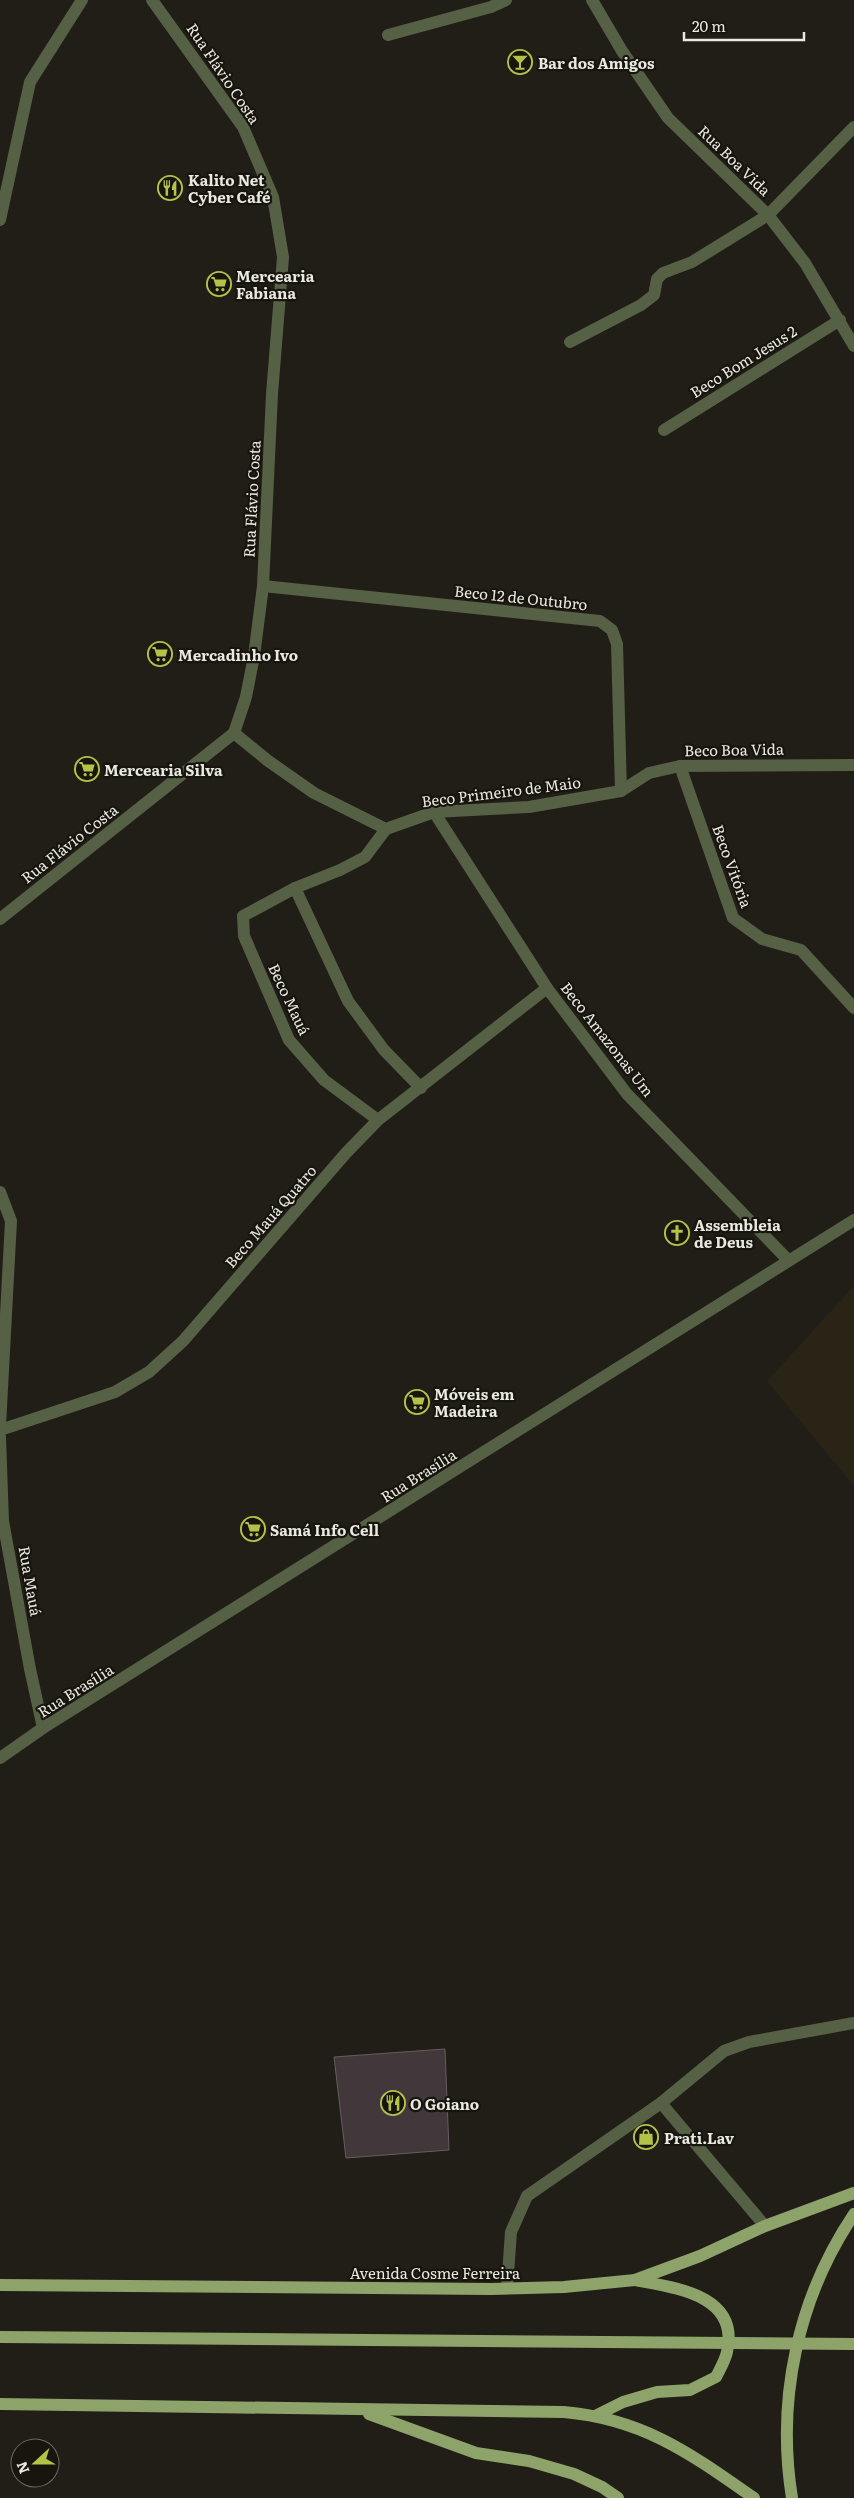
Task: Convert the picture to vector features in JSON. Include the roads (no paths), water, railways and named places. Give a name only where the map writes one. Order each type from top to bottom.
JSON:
[{"type":"main road","name":"Avenida Cosme Ferreira","points":[[0,2285],[507,2288],[564,2287],[635,2280],[700,2256],[765,2226],[854,2193]]},
{"type":"main road","points":[[792,2498],[787,2468],[786,2407],[795,2348],[813,2290],[839,2236],[854,2214]]},
{"type":"main road","points":[[597,2415],[623,2402],[657,2392],[690,2390],[716,2377],[727,2352],[727,2321],[714,2305],[698,2295],[635,2280]]},
{"type":"main road","points":[[0,2337],[854,2344]]},
{"type":"main road","points":[[0,2404],[564,2412],[597,2415],[661,2437],[754,2498]]},
{"type":"main road","points":[[360,2410],[476,2453],[529,2461],[574,2474],[602,2487],[618,2498]]},
{"type":"street","points":[[0,220],[30,82],[82,0]]},
{"type":"street","name":"Rua Flávio Costa","points":[[0,919],[234,733],[246,697],[254,656],[263,586],[272,394],[283,257],[273,197],[243,127],[152,0]]},
{"type":"street","points":[[388,35],[491,7],[506,0]]},
{"type":"street","name":"Rua Boa Vida","points":[[592,0],[622,51],[668,118],[768,215],[804,263],[854,346]]},
{"type":"street","points":[[570,342],[641,304],[654,295],[657,279],[662,273],[692,262],[768,215],[854,127]]},
{"type":"street","name":"Beco Bom Jesus 2","points":[[664,430],[840,320]]},
{"type":"street","name":"Beco 12 de Outubro","points":[[263,586],[600,621],[612,630],[617,644],[621,791]]},
{"type":"street","points":[[234,733],[266,760],[314,793],[386,829]]},
{"type":"street","name":"Beco Boa Vida","points":[[621,791],[649,773],[680,766],[854,764]]},
{"type":"street","name":"Beco Vitória","points":[[680,766],[733,918],[762,939],[801,950],[854,1008]]},
{"type":"street","name":"Beco Primeiro de Maio","points":[[386,829],[434,812],[528,807],[621,791]]},
{"type":"street","name":"Beco Amazonas Um","points":[[434,812],[547,988],[627,1094],[788,1260]]},
{"type":"street","name":"Beco Mauá","points":[[378,1120],[324,1080],[288,1040],[244,936],[243,916],[295,888],[340,870],[365,857],[386,829]]},
{"type":"street","points":[[295,888],[348,1000],[384,1050],[422,1088]]},
{"type":"street","name":"Beco Mauá Quatro","points":[[0,1430],[115,1392],[149,1372],[183,1341],[346,1153],[378,1120],[422,1088],[547,988]]},
{"type":"street","points":[[0,1192],[11,1221],[0,1426]]},
{"type":"street","name":"Rua Brasília","points":[[0,1758],[43,1728],[619,1369],[788,1260],[854,1220]]},
{"type":"street","name":"Rua Mauá","points":[[0,1437],[2,1521],[43,1728]]},
{"type":"street","points":[[507,2288],[511,2232],[527,2196],[661,2103],[724,2052],[749,2042],[854,2023]]},
{"type":"street","points":[[661,2103],[765,2226]]},
{"type":"place","name":"Bar dos Amigos","points":[[520,62]]},
{"type":"place","name":"Kalito Net Cyber Café","points":[[170,188]]},
{"type":"place","name":"Mercearia Fabiana","points":[[219,284]]},
{"type":"place","name":"Mercadinho Ivo","points":[[160,654]]},
{"type":"place","name":"Mercearia Silva","points":[[87,769]]},
{"type":"place","name":"Assembleia de Deus","points":[[677,1233]]},
{"type":"place","name":"Móveis em Madeira","points":[[417,1402]]},
{"type":"place","name":"Samá Info Cell","points":[[253,1529]]},
{"type":"place","name":"O Goiano","points":[[393,2103]]},
{"type":"place","name":"Prati.Lav","points":[[646,2137]]}]
